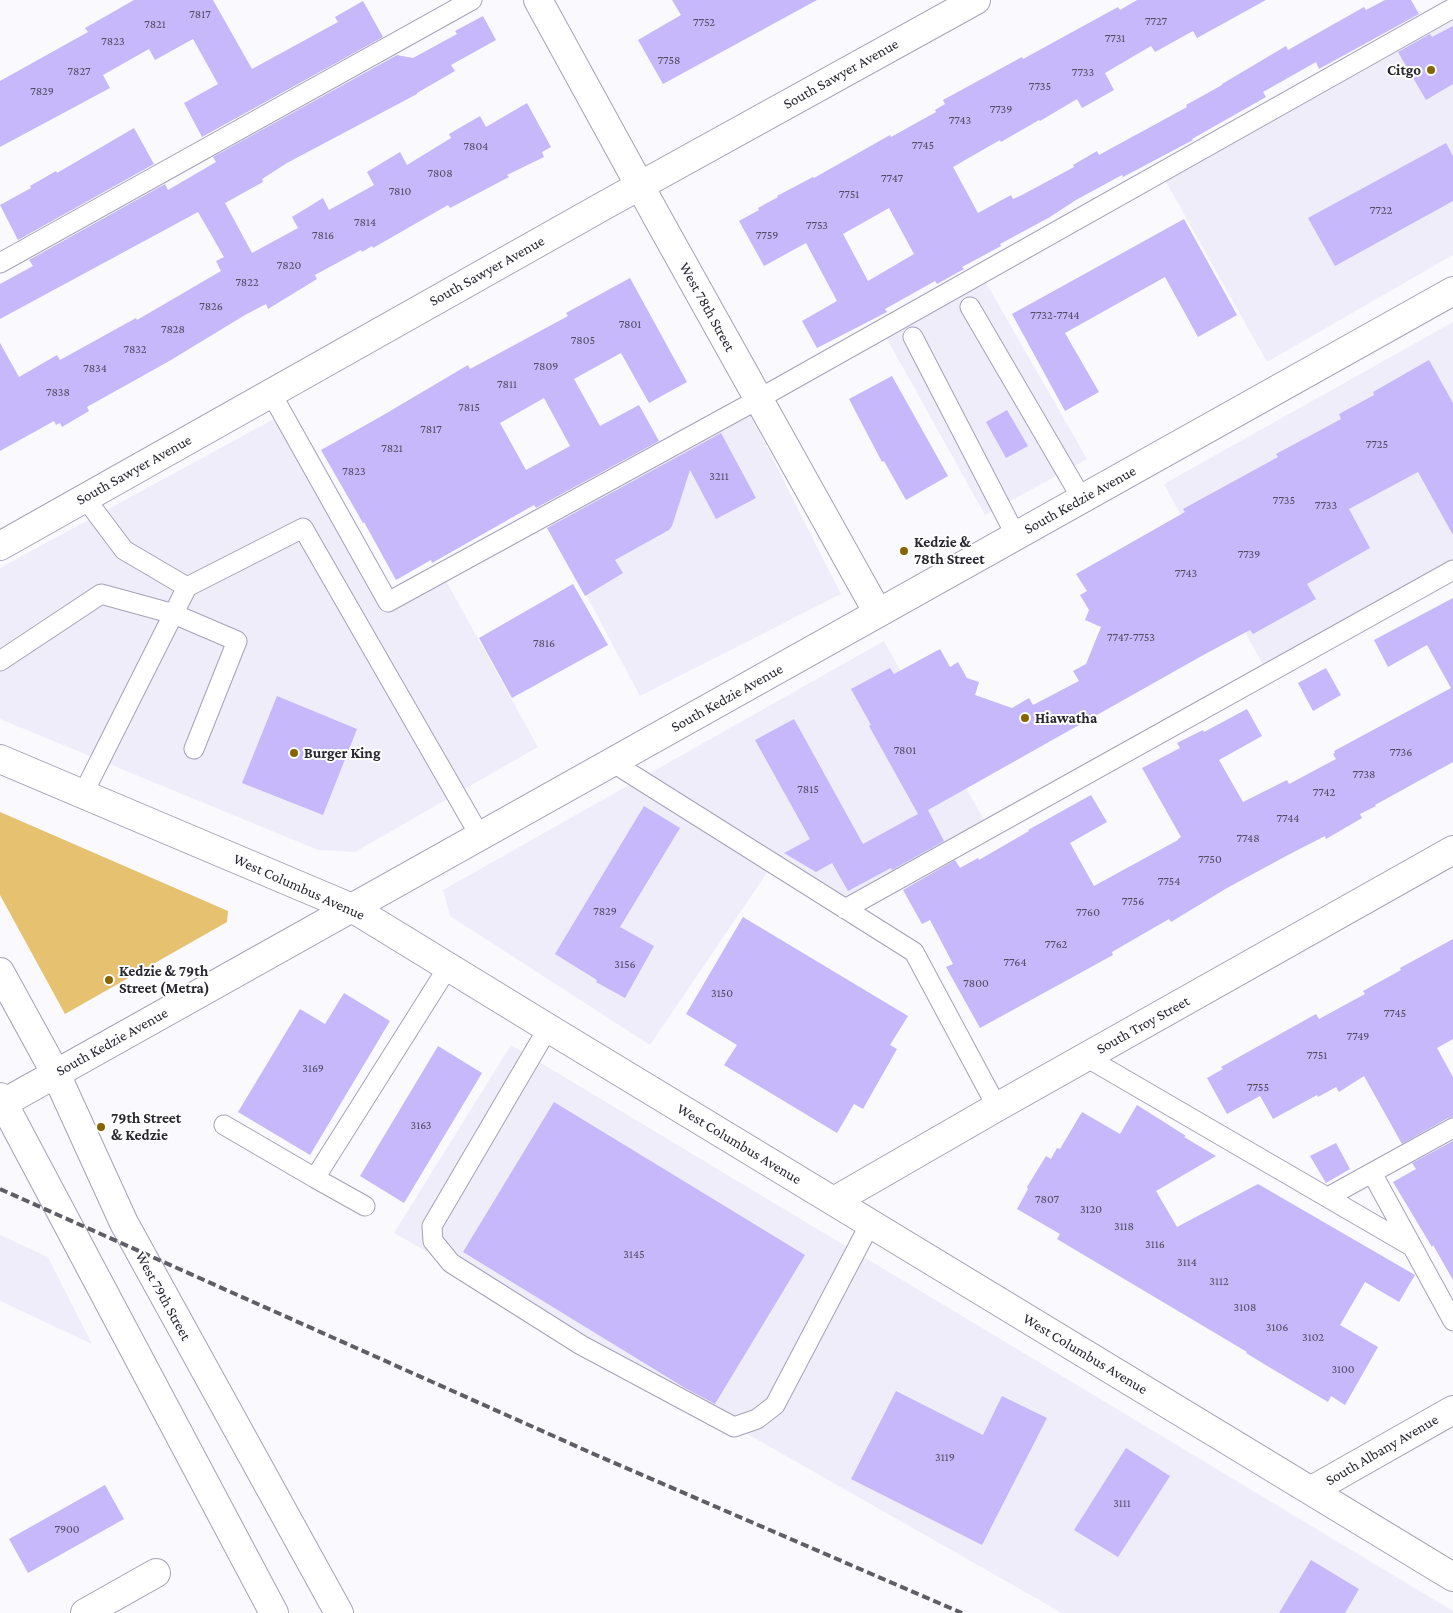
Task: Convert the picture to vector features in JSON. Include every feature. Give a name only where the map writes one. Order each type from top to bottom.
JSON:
[{"type":"main road","name":"West 78th Street","points":[[538,0],[878,613]]},
{"type":"main road","name":"South Sawyer Avenue","points":[[3,538],[85,498],[640,185],[976,0]]},
{"type":"main road","name":"South Kedzie Avenue","points":[[1,1101],[56,1074],[1453,291]]},
{"type":"main road","name":"West Columbus Avenue","points":[[0,759],[352,908],[1453,1576]]},
{"type":"main road","name":"South Troy Street","points":[[834,1201],[1453,850]]},
{"type":"main road","name":"West 79th Street","points":[[0,972],[56,1074],[124,1224],[339,1613]]},
{"type":"main road","points":[[1,1101],[274,1613]]},
{"type":"main road","name":"South Albany Avenue","points":[[1312,1490],[1453,1410]]},
{"type":"main road","points":[[85,1613],[156,1573]]},
{"type":"lane","points":[[0,263],[472,0]]},
{"type":"lane","points":[[271,393],[388,602],[759,399],[1453,8]]},
{"type":"lane","points":[[970,307],[1082,499]]},
{"type":"lane","points":[[913,337],[1016,536]]},
{"type":"lane","points":[[85,498],[124,550],[187,587]]},
{"type":"lane","points":[[83,794],[187,587],[303,528],[480,836]]},
{"type":"lane","points":[[845,909],[1453,570]]},
{"type":"lane","points":[[0,661],[102,594],[174,614],[237,641],[194,749]]},
{"type":"lane","points":[[612,762],[914,952],[997,1107]]},
{"type":"lane","points":[[315,1178],[448,967]]},
{"type":"lane","points":[[548,1028],[432,1226],[433,1241],[451,1263],[581,1345],[734,1427],[757,1419],[775,1405],[870,1224]]},
{"type":"lane","points":[[1086,1057],[1411,1246]]},
{"type":"lane","points":[[224,1125],[365,1206]]},
{"type":"lane","points":[[1328,1197],[1453,1128]]},
{"type":"lane","points":[[1372,1173],[1453,1321]]},
{"type":"shaded area","points":[[1453,8],[1453,255],[1267,362],[1161,173]]},
{"type":"shaded area","points":[[981,274],[1087,459],[985,515],[882,330]]},
{"type":"shaded area","points":[[1453,322],[1453,570],[1268,674],[1164,484]]},
{"type":"shaded area","points":[[746,406],[841,594],[640,696],[544,516]]},
{"type":"shaded area","points":[[283,414],[387,601],[441,572],[538,747],[355,852],[318,850],[0,719],[0,568]]},
{"type":"shaded area","points":[[884,641],[989,829],[845,909],[773,864],[650,1045],[450,916],[443,890]]},
{"type":"shaded area","points":[[0,812],[228,911],[227,922],[65,1014],[0,895]]},
{"type":"shaded area","points":[[511,1045],[1453,1611],[1453,1613],[1062,1613],[394,1233]]},
{"type":"shaded area","points":[[0,1235],[48,1257],[92,1344],[0,1301]]},
{"type":"building","points":[[134,0],[213,0],[252,69],[338,22],[335,17],[363,1],[383,37],[202,137],[184,103],[218,84],[193,39],[155,60],[149,49],[103,75],[110,88],[0,147],[0,81],[88,32],[85,28]]},
{"type":"building","points":[[672,0],[817,0],[663,84],[638,40],[681,15]]},
{"type":"building","points":[[1137,0],[1266,0],[1197,38],[1193,31],[1155,52],[1151,46],[1105,73],[1114,90],[1082,108],[1077,99],[953,167],[978,213],[1011,195],[1013,199],[1022,195],[1074,167],[1073,165],[1097,151],[1099,155],[1187,107],[1186,105],[1286,46],[1288,50],[1364,7],[1366,10],[1385,0],[1411,0],[1419,14],[1319,69],[1316,62],[1263,92],[1266,97],[1193,140],[1076,200],[1050,217],[1000,244],[1001,246],[962,267],[964,269],[937,284],[935,281],[885,309],[887,312],[817,348],[802,321],[837,301],[806,243],[764,266],[739,221],[759,210],[758,208],[777,196],[936,112],[935,110],[945,104],[943,100],[1118,7],[1120,10]],"holes":[[[889,208],[914,254],[868,281],[843,234]]]},
{"type":"building","points":[[483,16],[496,40],[451,65],[455,71],[417,94],[287,163],[262,179],[263,182],[225,203],[252,253],[298,228],[292,217],[323,198],[329,210],[374,185],[367,172],[400,152],[407,165],[451,138],[449,134],[480,116],[486,127],[527,103],[551,147],[542,152],[544,157],[507,175],[509,177],[450,208],[448,205],[373,248],[372,246],[362,252],[361,250],[315,275],[317,279],[268,309],[266,304],[245,315],[171,360],[87,407],[89,411],[62,427],[60,423],[56,425],[54,421],[0,451],[0,343],[19,377],[57,355],[60,360],[136,318],[137,320],[221,271],[216,261],[224,257],[198,212],[0,319],[0,284],[33,266],[29,260],[165,184],[168,190],[216,162],[213,157],[397,55],[413,58],[457,34],[455,31]]},
{"type":"building","name":"Citgo","points":[[1453,26],[1453,84],[1426,100],[1398,52],[1430,34],[1432,37]]},
{"type":"building","points":[[134,128],[154,164],[18,240],[0,205],[31,188],[30,186],[56,171],[57,173]]},
{"type":"building","points":[[1446,143],[1453,156],[1453,201],[1335,266],[1308,218]]},
{"type":"building","points":[[1184,219],[1237,315],[1198,337],[1165,277],[1065,333],[1099,392],[1065,411],[1012,314]]},
{"type":"building","points":[[630,278],[687,382],[649,403],[621,353],[574,379],[600,426],[639,405],[659,441],[536,508],[534,505],[432,563],[431,560],[396,580],[321,450],[468,365],[470,369],[568,316],[566,313]],"holes":[[[544,398],[570,446],[526,470],[500,423]]]},
{"type":"building","points":[[1429,360],[1453,403],[1453,535],[1418,472],[1349,509],[1370,548],[1307,584],[1316,599],[1253,634],[1250,630],[1207,653],[928,810],[944,841],[892,870],[891,868],[848,891],[832,863],[816,872],[784,853],[810,839],[755,740],[794,719],[863,844],[918,814],[869,726],[871,725],[851,689],[890,668],[894,674],[940,649],[950,667],[958,662],[967,678],[979,682],[975,695],[1012,708],[1029,698],[1033,705],[1079,681],[1073,671],[1086,664],[1101,627],[1085,620],[1089,610],[1080,595],[1087,591],[1076,574],[1185,512],[1183,509],[1278,457],[1276,454],[1341,419],[1339,414],[1374,395],[1373,392]]},
{"type":"building","points":[[892,376],[948,476],[906,500],[884,461],[882,462],[849,399]]},
{"type":"building","points":[[1007,410],[1028,446],[1006,458],[986,422]]},
{"type":"building","points":[[721,433],[756,498],[716,519],[690,470],[672,526],[669,530],[615,560],[623,573],[585,596],[547,528]]},
{"type":"building","points":[[573,584],[608,645],[512,698],[479,638]]},
{"type":"building","points":[[1453,598],[1453,762],[1360,814],[1362,818],[1326,839],[1325,836],[1288,855],[1227,888],[1171,922],[1169,919],[1112,952],[1113,955],[980,1028],[946,967],[953,964],[930,920],[922,924],[903,890],[955,860],[960,868],[978,858],[979,860],[1091,795],[1107,822],[1070,843],[1094,886],[1181,837],[1142,768],[1180,748],[1177,743],[1203,730],[1204,732],[1247,709],[1262,736],[1219,760],[1243,802],[1287,780],[1289,784],[1336,759],[1333,754],[1335,753],[1334,751],[1451,688],[1427,645],[1388,667],[1374,640]]},
{"type":"building","points":[[1326,668],[1341,695],[1313,711],[1298,683]]},
{"type":"building","name":"Burger King","points":[[277,696],[357,729],[323,815],[242,783]]},
{"type":"building","points":[[644,806],[680,828],[620,927],[654,946],[625,998],[596,982],[597,980],[555,954]]},
{"type":"building","points":[[743,917],[908,1016],[890,1045],[897,1049],[863,1109],[854,1104],[837,1133],[724,1065],[737,1045],[686,1014]]},
{"type":"building","points":[[1453,939],[1453,1039],[1437,1048],[1453,1077],[1453,1117],[1402,1144],[1364,1076],[1339,1092],[1336,1087],[1273,1119],[1260,1096],[1227,1114],[1207,1078],[1223,1069],[1221,1067],[1316,1014],[1319,1019],[1365,994],[1363,991]]},
{"type":"building","points":[[344,993],[390,1021],[310,1155],[238,1112],[300,1009],[325,1024]]},
{"type":"building","points":[[438,1046],[482,1073],[404,1203],[360,1176]]},
{"type":"building","points":[[554,1102],[805,1255],[715,1404],[685,1388],[463,1252]]},
{"type":"building","points":[[1137,1105],[1216,1156],[1156,1191],[1177,1227],[1258,1184],[1415,1275],[1399,1302],[1365,1282],[1340,1325],[1378,1347],[1345,1405],[1331,1396],[1328,1402],[1274,1370],[1057,1239],[1060,1234],[1017,1209],[1028,1189],[1027,1187],[1046,1156],[1051,1159],[1057,1148],[1060,1149],[1082,1112],[1120,1134]]},
{"type":"building","points":[[1453,1141],[1453,1280],[1393,1182],[1416,1169],[1412,1163]]},
{"type":"building","points":[[1336,1143],[1350,1169],[1326,1183],[1310,1156]]},
{"type":"building","points":[[896,1391],[983,1435],[1002,1396],[1047,1418],[982,1545],[851,1479]]},
{"type":"building","points":[[1126,1448],[1170,1476],[1118,1557],[1074,1530]]},
{"type":"building","points":[[105,1485],[124,1519],[28,1573],[9,1539]]},
{"type":"building","points":[[1311,1560],[1359,1589],[1345,1613],[1279,1613]]},
{"type":"railway","points":[[0,1189],[596,1455],[962,1613]]},
{"type":"place","name":"Citgo","points":[[1431,70]]},
{"type":"place","name":"Kedzie & 78th Street","points":[[904,551]]},
{"type":"place","name":"Hiawatha","points":[[1025,718]]},
{"type":"place","name":"Burger King","points":[[294,753]]},
{"type":"place","name":"Kedzie & 79th Street (Metra)","points":[[109,980]]},
{"type":"place","name":"79th Street & Kedzie","points":[[101,1127]]}]
